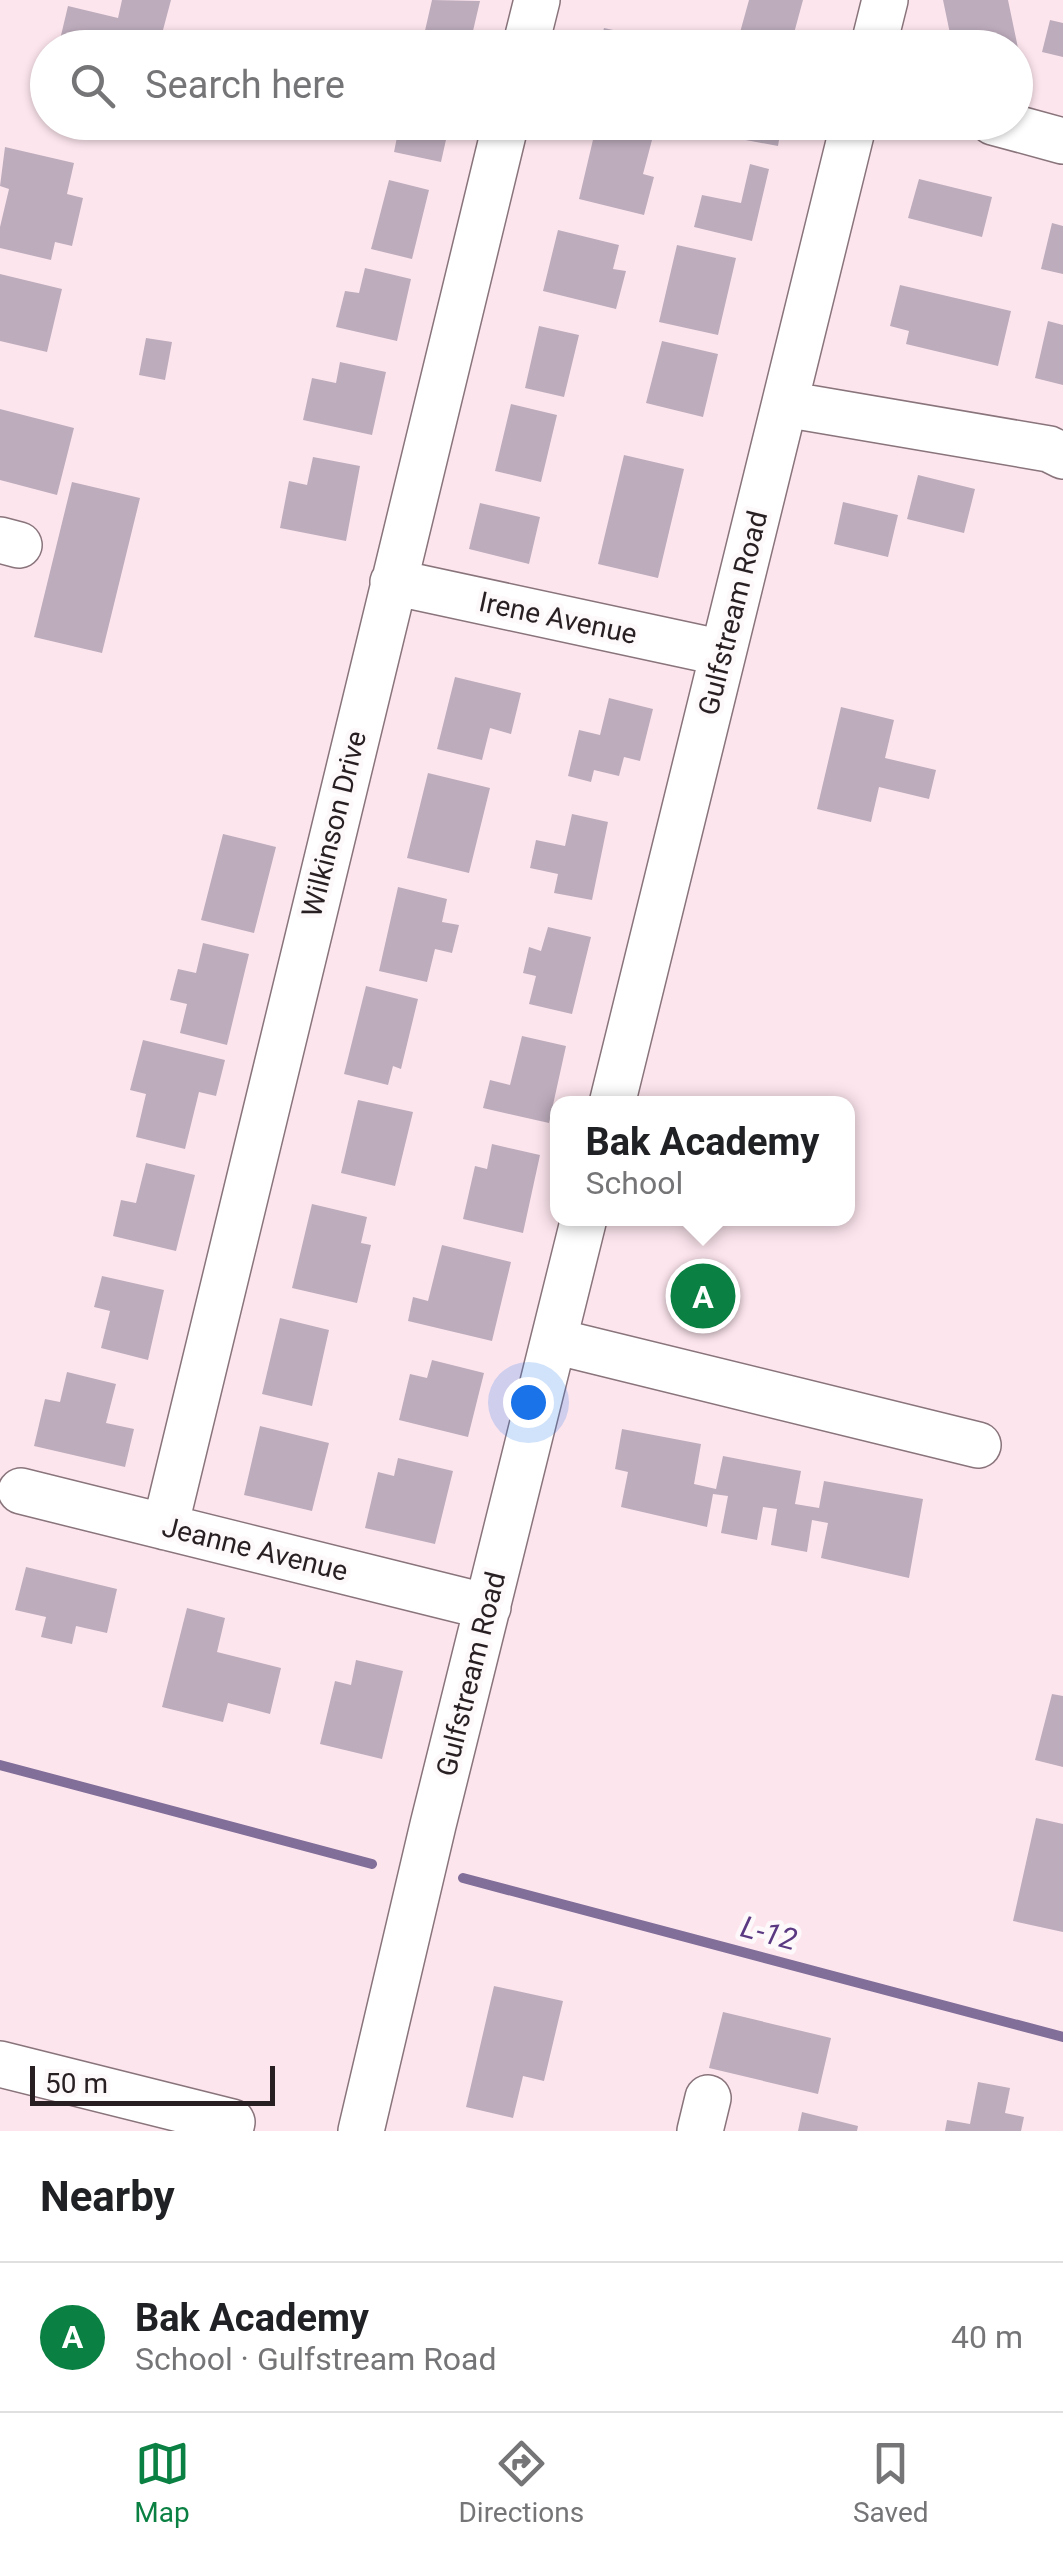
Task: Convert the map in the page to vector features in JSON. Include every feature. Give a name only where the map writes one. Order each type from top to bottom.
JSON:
[{"type":"street","points":[[529,30],[536,0]]},
{"type":"street","points":[[877,30],[884,0]]},
{"type":"street","points":[[1033,133],[1063,141]]},
{"type":"street","name":"Wilkinson Drive","points":[[164,1526],[502,140]]},
{"type":"street","name":"Gulfstream Road","points":[[614,1096],[850,140]]},
{"type":"street","points":[[784,404],[1048,449],[1063,456]]},
{"type":"street","name":"Irene Avenue","points":[[393,582],[723,653]]},
{"type":"street","name":"Gulfstream Road","points":[[361,2131],[582,1226]]},
{"type":"street","points":[[554,1341],[978,1445]]},
{"type":"street","name":"Jeanne Avenue","points":[[21,1491],[488,1607]]},
{"type":"street","points":[[0,2064],[232,2122],[230,2131]]},
{"type":"building","points":[[122,0],[171,0],[163,30],[62,30],[68,6],[118,18]]},
{"type":"building","points":[[432,0],[480,1],[473,30],[425,30]]},
{"type":"building","points":[[749,0],[803,0],[795,30],[741,30]]},
{"type":"building","points":[[943,0],[1008,0],[1014,30],[949,30]]},
{"type":"building","points":[[1050,20],[1063,23],[1063,57],[1042,52]]},
{"type":"building","points":[[396,140],[446,140],[441,162],[394,152]]},
{"type":"building","points":[[593,140],[652,140],[643,174],[654,177],[644,215],[579,199]]},
{"type":"building","points":[[746,140],[779,140],[778,146]]},
{"type":"building","points":[[5,147],[74,163],[67,194],[83,198],[72,246],[55,242],[51,260],[0,248],[0,227],[9,189],[0,186]]},
{"type":"building","points":[[750,164],[769,169],[752,241],[694,227],[702,195],[741,203]]},
{"type":"building","points":[[919,179],[992,197],[982,237],[908,218]]},
{"type":"building","points":[[389,180],[429,190],[412,259],[371,249]]},
{"type":"building","points":[[1052,223],[1063,226],[1063,274],[1041,269]]},
{"type":"building","points":[[558,230],[619,245],[613,269],[626,271],[616,309],[543,291]]},
{"type":"building","points":[[677,245],[736,258],[718,335],[659,322]]},
{"type":"building","points":[[365,268],[411,279],[397,341],[336,327],[345,291],[359,293]]},
{"type":"building","points":[[0,274],[62,289],[47,352],[0,341]]},
{"type":"building","points":[[900,285],[1011,311],[998,366],[906,344],[909,331],[890,326]]},
{"type":"building","points":[[1048,321],[1063,325],[1063,385],[1035,378]]},
{"type":"building","points":[[539,326],[579,335],[564,397],[525,388]]},
{"type":"building","points":[[146,338],[172,342],[165,380],[139,375]]},
{"type":"building","points":[[662,341],[718,354],[703,417],[646,403]]},
{"type":"building","points":[[340,362],[386,372],[372,435],[303,420],[312,378],[336,383]]},
{"type":"building","points":[[511,404],[557,415],[541,482],[495,471]]},
{"type":"building","points":[[0,409],[74,428],[57,495],[0,480]]},
{"type":"building","points":[[624,455],[684,469],[658,578],[598,564]]},
{"type":"building","points":[[313,457],[360,466],[346,541],[280,528],[289,481],[307,485]]},
{"type":"building","points":[[918,475],[975,489],[964,533],[907,519]]},
{"type":"building","points":[[72,482],[140,498],[102,653],[34,637]]},
{"type":"building","points":[[843,502],[898,515],[888,557],[834,544]]},
{"type":"building","points":[[480,503],[540,517],[529,564],[469,549]]},
{"type":"building","points":[[455,677],[521,693],[511,734],[490,728],[482,760],[437,749]]},
{"type":"building","points":[[609,698],[653,709],[640,761],[624,757],[619,776],[594,770],[591,782],[568,776],[579,730],[600,735]]},
{"type":"building","points":[[841,707],[894,720],[885,758],[936,770],[929,799],[879,787],[871,822],[817,809]]},
{"type":"building","points":[[428,773],[490,788],[469,873],[407,858]]},
{"type":"building","points":[[572,814],[608,822],[592,900],[554,893],[558,874],[530,868],[536,840],[565,846]]},
{"type":"building","points":[[223,834],[276,847],[254,933],[201,920]]},
{"type":"building","points":[[398,887],[447,899],[442,922],[459,925],[452,953],[435,949],[427,982],[379,971]]},
{"type":"building","points":[[548,927],[591,937],[572,1014],[529,1004],[536,976],[523,973],[529,947],[541,951]]},
{"type":"building","points":[[203,943],[249,954],[227,1045],[180,1033],[187,1004],[170,1000],[178,969],[196,973]]},
{"type":"building","points":[[366,986],[418,999],[401,1069],[393,1066],[388,1085],[344,1074]]},
{"type":"building","points":[[522,1036],[566,1046],[555,1096],[550,1096],[549,1123],[483,1108],[490,1080],[510,1085]]},
{"type":"building","points":[[143,1040],[225,1060],[216,1096],[199,1092],[185,1149],[136,1137],[146,1094],[130,1090]]},
{"type":"building","points":[[358,1100],[413,1112],[395,1186],[341,1173]]},
{"type":"building","points":[[492,1144],[540,1155],[523,1233],[463,1219],[475,1166],[487,1169]]},
{"type":"building","points":[[146,1163],[195,1175],[176,1251],[113,1236],[121,1200],[136,1203]]},
{"type":"building","points":[[312,1204],[367,1217],[361,1243],[371,1245],[357,1303],[292,1288]]},
{"type":"building","points":[[442,1245],[511,1262],[492,1341],[408,1321],[413,1297],[428,1301]]},
{"type":"building","points":[[102,1276],[164,1290],[148,1360],[101,1348],[110,1311],[94,1307]]},
{"type":"building","points":[[280,1318],[329,1330],[312,1406],[262,1394]]},
{"type":"building","points":[[432,1360],[484,1373],[468,1437],[399,1420],[410,1374],[427,1378]]},
{"type":"building","points":[[67,1372],[116,1384],[106,1423],[134,1429],[125,1467],[34,1446],[45,1399],[60,1402]]},
{"type":"building","points":[[260,1426],[329,1443],[312,1511],[244,1495]]},
{"type":"building","points":[[622,1429],[701,1444],[694,1484],[716,1489],[723,1456],[801,1471],[795,1504],[819,1508],[824,1481],[923,1499],[909,1578],[821,1558],[828,1523],[812,1520],[807,1552],[771,1545],[777,1509],[763,1507],[757,1540],[721,1533],[728,1496],[713,1494],[707,1527],[621,1507],[628,1472],[615,1469]]},
{"type":"building","points":[[398,1458],[453,1471],[435,1544],[365,1528],[378,1472],[394,1476]]},
{"type":"building","points":[[26,1567],[117,1589],[107,1633],[76,1626],[72,1644],[41,1637],[46,1617],[15,1610]]},
{"type":"building","points":[[187,1608],[225,1618],[217,1652],[281,1668],[270,1714],[228,1703],[223,1722],[162,1707]]},
{"type":"building","points":[[356,1660],[403,1671],[382,1759],[320,1744],[335,1681],[351,1685]]},
{"type":"building","points":[[1052,1694],[1063,1696],[1063,1767],[1035,1760]]},
{"type":"building","points":[[1036,1818],[1063,1824],[1063,1932],[1013,1921]]},
{"type":"building","points":[[494,1986],[563,2001],[544,2081],[523,2076],[513,2118],[466,2107]]},
{"type":"building","points":[[723,2012],[831,2038],[818,2094],[709,2068]]},
{"type":"building","points":[[978,2082],[1010,2088],[1005,2113],[1024,2117],[1021,2131],[945,2131],[947,2120],[970,2124]]},
{"type":"building","points":[[802,2112],[858,2126],[857,2131],[798,2131]]},
{"type":"waterway","name":"L-12","points":[[0,1765],[372,1864]]},
{"type":"waterway","name":"L-12","points":[[463,1878],[1063,2037]]},
{"type":"place","name":"Bak Academy","points":[[703,1296]]}]
